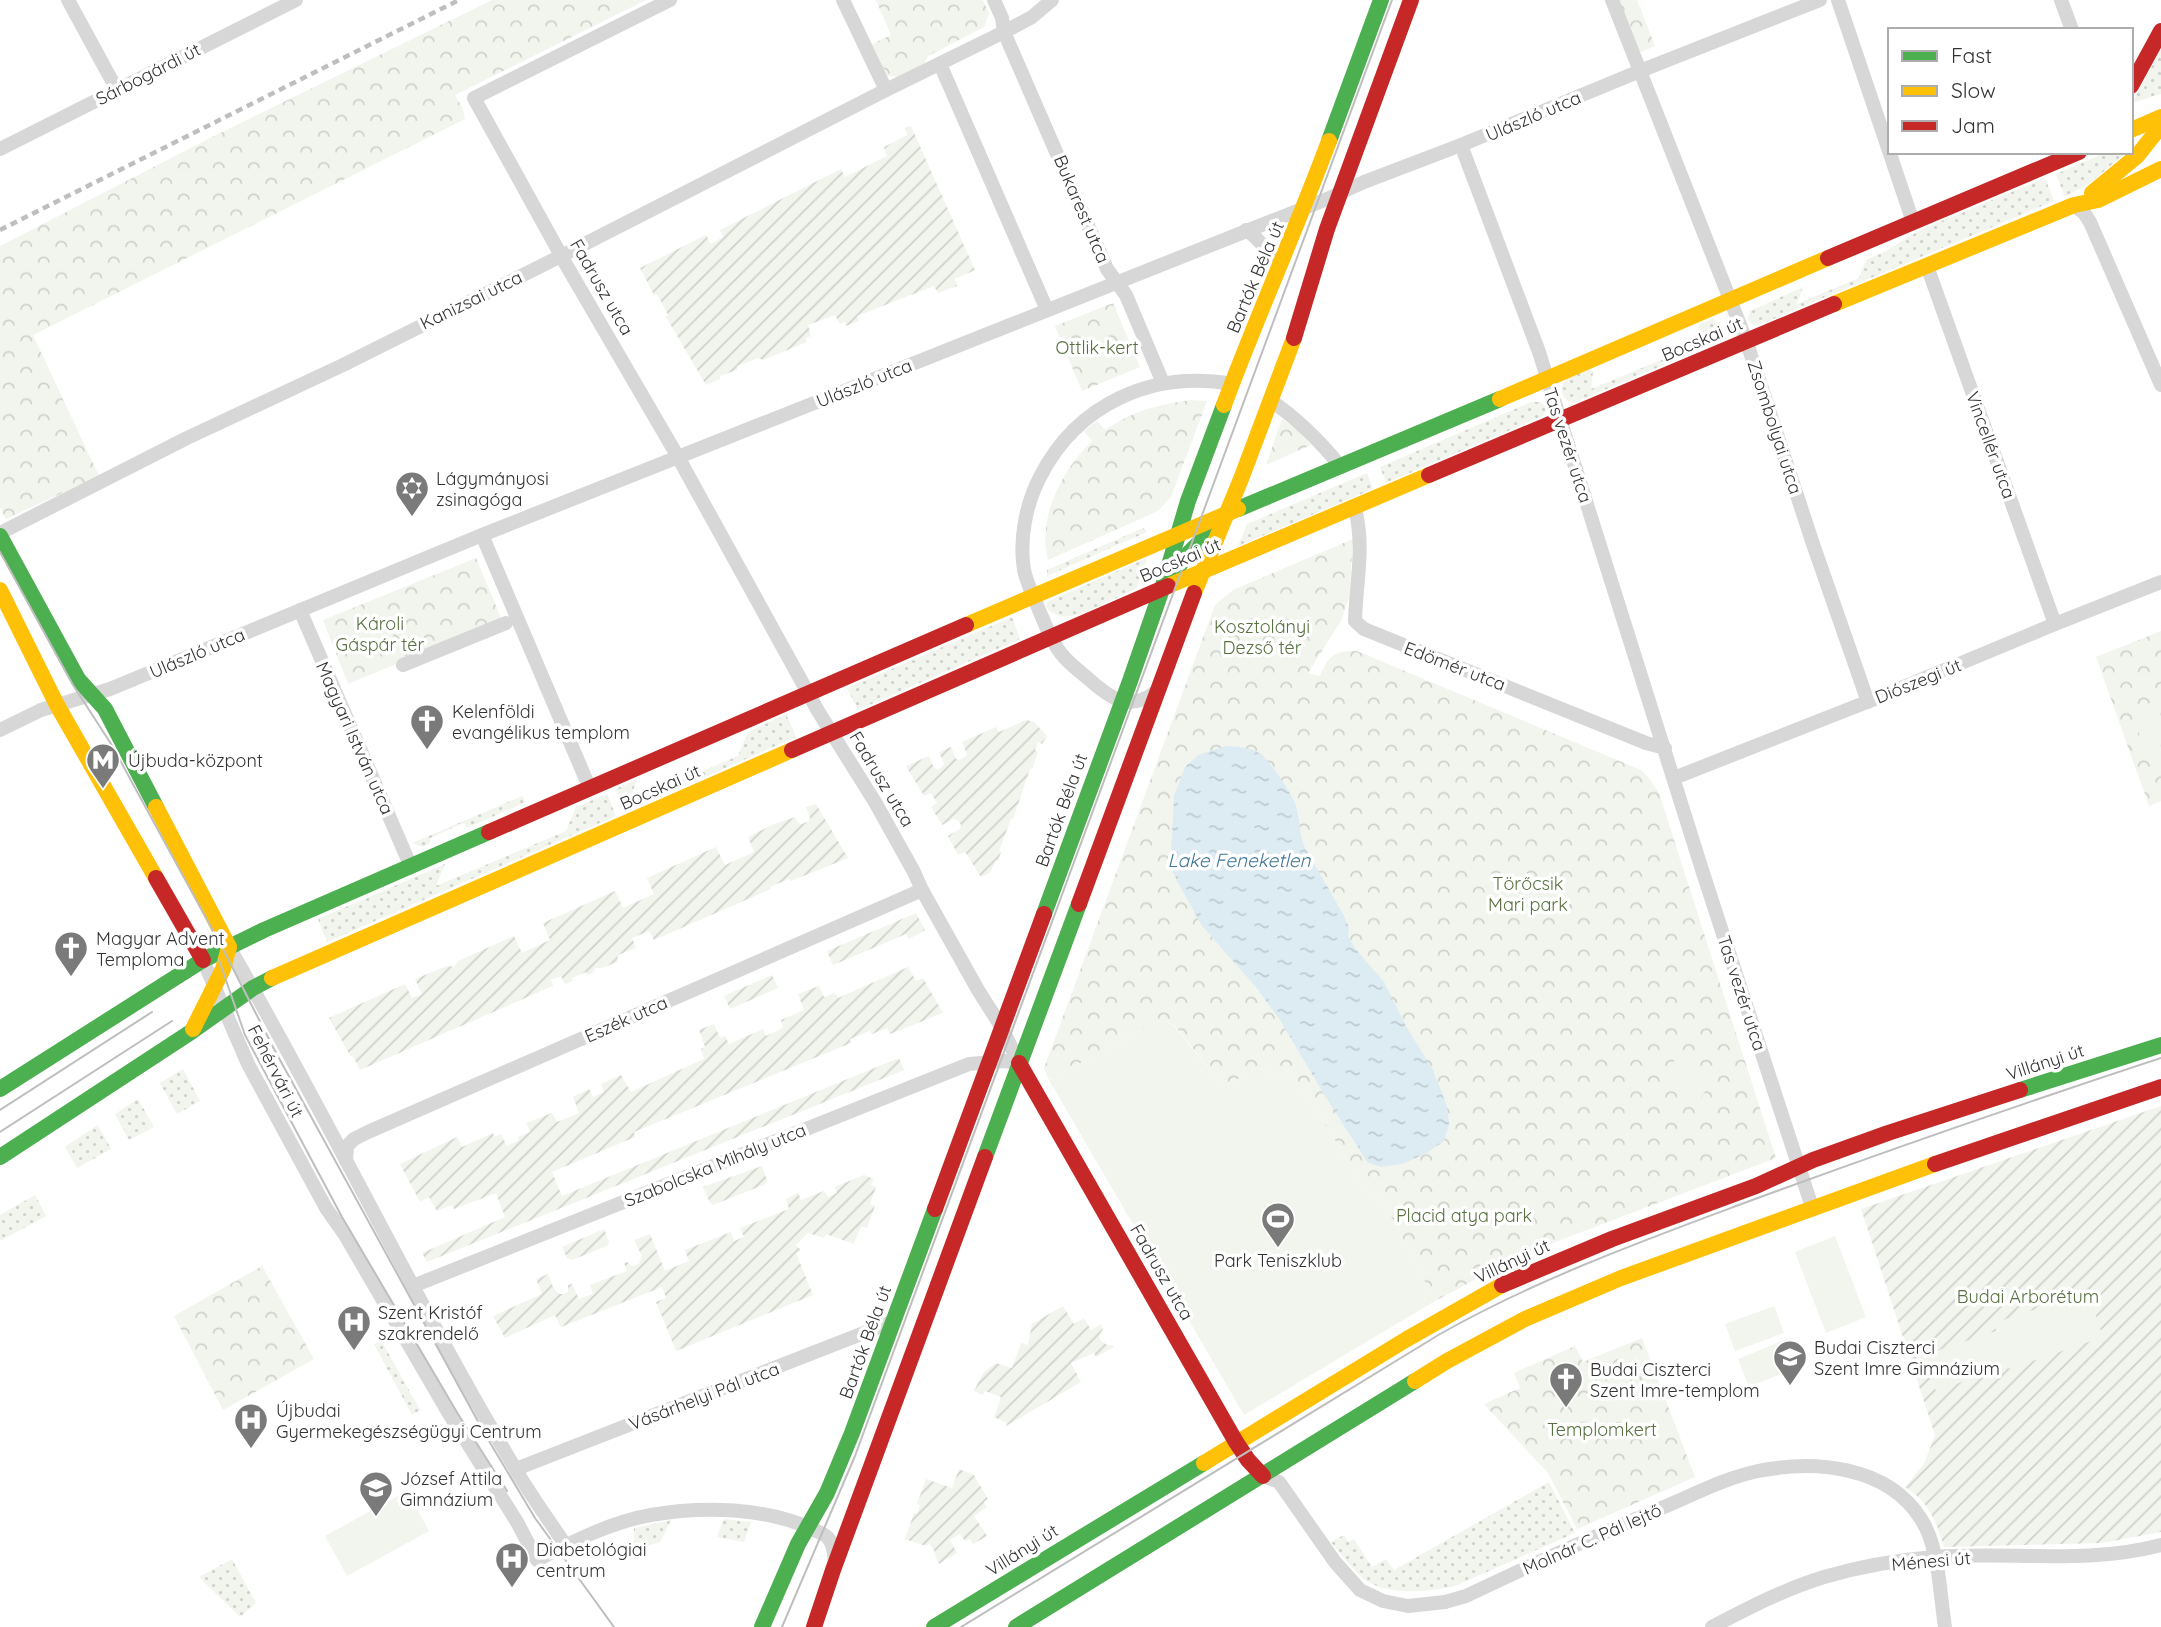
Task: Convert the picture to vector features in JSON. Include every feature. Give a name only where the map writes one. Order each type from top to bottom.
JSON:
[{"type":"main road","points":[[814,1627],[1157,691],[1297,331],[1339,193],[1411,0]]},
{"type":"main road","name":"Bartók Béla út","points":[[762,1627],[807,1527],[827,1493],[837,1469],[1122,702],[1162,589],[1188,500],[1257,317],[1304,208],[1379,1]]},
{"type":"main road","points":[[2133,82],[2161,31]]},
{"type":"main road","points":[[2133,129],[2161,117]]},
{"type":"main road","points":[[2074,205],[2116,175],[2144,148],[2161,126]]},
{"type":"main road","name":"Bocskai út","points":[[0,1089],[203,960],[264,930],[1033,596],[2073,154]]},
{"type":"main road","name":"Bocskai út","points":[[0,1157],[191,1032],[253,988],[1162,589],[1746,340],[2074,205],[2098,200],[2161,169]]},
{"type":"main road","points":[[1162,589],[1188,554],[1226,516]]},
{"type":"main road","name":"Fehérvári út","points":[[0,535],[78,679],[111,720],[229,947]]},
{"type":"main road","name":"Fehérvári út","points":[[0,590],[57,705],[203,960]]},
{"type":"main road","points":[[191,1032],[223,969],[229,947]]},
{"type":"main road","name":"Villányi út","points":[[934,1627],[1439,1320],[1506,1284],[1588,1249],[1888,1133],[2161,1045]]},
{"type":"main road","name":"Fadrusz utca","points":[[1020,1063],[1237,1442],[1248,1460],[1263,1476]]},
{"type":"main road","points":[[1016,1627],[1447,1361],[1525,1319],[1621,1278],[1812,1207],[2161,1087]]},
{"type":"street","points":[[68,0],[117,90]]},
{"type":"street","name":"Sárbogárdi út","points":[[0,149],[296,0]]},
{"type":"street","name":"Fadrusz utca","points":[[670,0],[474,98],[831,733],[875,802],[1020,1063]]},
{"type":"street","points":[[844,0],[886,90]]},
{"type":"street","name":"Bukarest utca","points":[[994,0],[1002,18],[1004,32],[1107,270],[1126,295],[1163,383]]},
{"type":"street","points":[[1048,310],[940,64],[1032,17],[1052,0]]},
{"type":"street","name":"Zsombolyai utca","points":[[1612,0],[1746,340],[1868,702]]},
{"type":"street","name":"Ulászló utca","points":[[482,535],[1820,0]]},
{"type":"street","points":[[1838,0],[1888,148]]},
{"type":"street","points":[[2061,0],[2071,28]]},
{"type":"street","name":"Kanizsai utca","points":[[0,535],[187,438],[343,365],[940,64]]},
{"type":"street","name":"Tas vezér utca","points":[[1461,145],[1539,352],[1812,1207]]},
{"type":"street","points":[[1890,154],[1913,222]]},
{"type":"street","points":[[2074,205],[2090,222],[2161,385]]},
{"type":"street","points":[[1246,230],[1281,264]]},
{"type":"street","name":"Vincellér utca","points":[[1927,266],[2055,624]]},
{"type":"street","points":[[1157,691],[1133,703],[1122,702],[1109,696],[1063,657],[1033,596],[1024,566],[1025,521],[1029,502],[1045,467],[1066,438],[1093,413],[1109,403],[1163,383],[1217,381],[1232,384]]},
{"type":"street","points":[[1270,400],[1301,423],[1325,446],[1341,467]]},
{"type":"street","name":"Edömér utca","points":[[1355,508],[1361,543],[1356,621],[1366,631],[1646,743],[1665,748]]},
{"type":"street","points":[[300,610],[482,535],[590,789]]},
{"type":"street","name":"Diószegi út","points":[[1674,778],[2161,582]]},
{"type":"street","name":"Ulászló utca","points":[[0,730],[41,710],[110,689],[300,610]]},
{"type":"street","name":"Magyari István utca","points":[[300,610],[411,867]]},
{"type":"street","points":[[403,666],[506,623]]},
{"type":"street","name":"Eszék utca","points":[[346,1162],[347,1146],[368,1132],[922,890]]},
{"type":"street","name":"Fehérvári út","points":[[203,960],[248,1064],[326,1208],[345,1235],[448,1412],[517,1521],[537,1560],[566,1546],[516,1469],[413,1286],[229,947]]},
{"type":"street","name":"Szabolcska Mihály utca","points":[[413,1286],[969,1064],[1010,1060],[1020,1063]]},
{"type":"street","name":"Vásárhelyi Pál utca","points":[[516,1469],[892,1322]]},
{"type":"street","name":"Molnár C. Pál lejtő","points":[[1263,1476],[1279,1482],[1335,1562],[1360,1591],[1382,1601],[1408,1606],[1445,1602],[1465,1595],[1594,1536],[1731,1479],[1759,1471],[1784,1469],[1847,1470],[1867,1475],[1880,1482],[1912,1507],[1922,1520],[1934,1557],[1945,1627]]},
{"type":"street","points":[[566,1546],[616,1525],[650,1515],[688,1511],[758,1514],[791,1521],[828,1538],[834,1550],[835,1564]]},
{"type":"street","name":"Ménesi út","points":[[1712,1627],[1788,1590],[1824,1577],[1868,1567],[1934,1557],[2062,1557],[2112,1554],[2161,1545]]},
{"type":"green space","points":[[492,0],[646,0],[455,95],[465,119],[33,335],[99,476],[6,519],[0,507],[0,246],[210,138]]},
{"type":"green space","points":[[876,0],[983,0],[989,13],[984,27],[928,56],[923,66],[900,77],[887,76],[872,44],[891,35]]},
{"type":"green space","points":[[1617,0],[1637,0],[1655,46],[1639,53]]},
{"type":"green space","points":[[2161,49],[2161,94],[2133,101]]},
{"type":"green space","points":[[911,126],[975,270],[955,279],[957,286],[938,293],[934,286],[857,316],[859,321],[846,326],[845,322],[840,324],[835,315],[808,325],[811,336],[805,338],[807,342],[763,360],[758,358],[737,366],[737,370],[706,385],[640,268],[706,235],[711,244],[723,237],[720,230],[841,169],[845,177],[887,156],[884,147],[907,135],[905,128]]},
{"type":"green space","points":[[2102,154],[2125,154],[2090,183],[2065,197],[2056,174]]},
{"type":"green space","points":[[2045,178],[2054,201],[1759,325],[1752,324],[1748,319],[1750,311],[1803,287],[1797,304],[1859,278],[1866,260],[1920,230]]},
{"type":"green space","name":"Ottlik-kert","points":[[1113,303],[1140,367],[1082,391],[1055,326]]},
{"type":"green space","points":[[1714,318],[1722,340],[1574,403],[1562,394],[1563,383],[1577,374],[1589,370],[1593,372],[1591,389],[1690,348],[1700,324]]},
{"type":"green space","points":[[1190,400],[1207,401],[1171,497],[1158,511],[1048,560],[1046,527],[1049,511],[1062,480],[1092,441],[1084,431],[1097,421],[1105,430],[1145,410]]},
{"type":"green space","points":[[1531,402],[1544,405],[1546,411],[1543,416],[1386,483],[1380,467]]},
{"type":"green space","points":[[1282,419],[1297,429],[1311,445],[1266,465]]},
{"type":"green space","points":[[1367,473],[1373,489],[1238,546],[1247,524]]},
{"type":"green space","points":[[1143,528],[1147,532],[1047,576],[1047,570]]},
{"type":"green space","points":[[1353,539],[1349,598],[1341,621],[1308,673],[1320,676],[1333,656],[1357,651],[1641,770],[1648,777],[1659,793],[1776,1158],[1558,1241],[1435,1301],[1380,1196],[1371,1198],[1291,1070],[1278,1075],[1257,1068],[1224,1087],[1174,1025],[1165,1021],[1155,1023],[1049,1080],[1044,1068],[1215,605],[1233,590]]},
{"type":"green space","name":"Károli Gáspár tér","points":[[476,558],[502,620],[348,684],[323,620]]},
{"type":"green space","points":[[1147,558],[1137,588],[1077,615],[1056,615],[1046,606],[1047,602]]},
{"type":"green space","points":[[386,617],[395,641],[361,655],[351,631]]},
{"type":"green space","points":[[1012,617],[1020,639],[858,710],[847,688]]},
{"type":"green space","points":[[2161,631],[2161,801],[2149,806],[2096,657]]},
{"type":"green space","points":[[2160,699],[2161,765],[2153,768],[2130,711]]},
{"type":"green space","points":[[786,714],[796,737],[625,812],[616,789],[637,779],[629,803],[738,756],[748,732]]},
{"type":"green space","points":[[1026,720],[1034,722],[1047,736],[1042,744],[1038,742],[1035,750],[1038,752],[999,851],[998,861],[996,860],[990,873],[981,877],[965,852],[958,855],[948,836],[960,829],[958,820],[953,819],[942,825],[931,807],[937,803],[931,793],[924,796],[906,766],[929,756],[934,768],[938,769],[944,764],[939,752],[951,747],[959,760],[967,754],[962,742],[996,727],[999,732]]},
{"type":"green space","points":[[607,794],[616,816],[327,942],[318,919],[445,864],[436,886],[566,831],[576,807]]},
{"type":"green space","points":[[522,796],[526,802],[467,828],[464,823],[430,838],[430,843],[423,847],[412,843]]},
{"type":"green space","points":[[816,804],[848,858],[770,887],[771,889],[654,940],[649,931],[632,938],[636,948],[618,955],[617,962],[595,968],[594,972],[587,975],[586,972],[565,984],[561,976],[551,980],[553,986],[360,1070],[329,1018],[405,984],[412,998],[422,994],[415,979],[447,966],[455,967],[458,961],[514,936],[522,953],[550,940],[543,923],[615,891],[623,908],[654,894],[647,878],[716,847],[725,865],[754,852],[748,837],[795,817],[798,823],[809,821],[806,807]]},
{"type":"green space","points":[[916,913],[925,930],[909,939],[906,934],[833,965],[827,951]]},
{"type":"green space","points":[[908,967],[916,981],[923,978],[943,1013],[890,1034],[887,1028],[850,1039],[851,1043],[634,1132],[635,1137],[552,1172],[562,1196],[899,1058],[904,1070],[427,1262],[422,1253],[505,1217],[496,1193],[454,1209],[452,1205],[437,1211],[429,1197],[420,1202],[400,1164],[457,1137],[462,1147],[493,1133],[494,1137],[501,1134],[507,1146],[530,1132],[526,1123],[552,1113],[557,1122],[579,1113],[573,1097],[589,1089],[593,1097],[604,1092],[601,1084],[621,1075],[631,1092],[704,1059],[701,1049],[705,1047],[699,1030],[714,1024],[720,1038],[725,1036],[729,1044],[763,1029],[766,1036],[783,1028],[781,1020],[804,1010],[798,994],[819,986],[824,997],[835,993],[838,998]]},
{"type":"green space","points":[[772,975],[778,988],[730,1009],[724,996]]},
{"type":"green space","name":"Park Teniszklub","points":[[1165,1021],[1173,1025],[1224,1087],[1257,1068],[1278,1075],[1291,1070],[1371,1198],[1380,1196],[1435,1301],[1244,1415],[1049,1080],[1155,1023]]},
{"type":"green space","points":[[1676,1058],[1711,1082],[1699,1101],[1663,1077]]},
{"type":"green space","points":[[183,1069],[200,1101],[177,1114],[160,1083]]},
{"type":"green space","points":[[138,1099],[154,1127],[129,1140],[115,1114]]},
{"type":"green space","name":"Budai Arborétum","points":[[2161,1106],[2161,1532],[2102,1543],[1944,1547],[1926,1506],[1905,1487],[1924,1464],[1935,1435],[1861,1209]]},
{"type":"green space","points":[[98,1125],[111,1149],[77,1168],[65,1147]]},
{"type":"green space","points":[[762,1166],[766,1184],[713,1205],[710,1203],[703,1187]]},
{"type":"green space","points":[[864,1175],[874,1179],[871,1185],[876,1187],[870,1204],[875,1206],[867,1228],[861,1226],[854,1244],[826,1234],[824,1238],[808,1233],[796,1245],[801,1250],[796,1253],[813,1295],[676,1351],[656,1302],[666,1298],[662,1287],[561,1327],[555,1315],[505,1338],[493,1316],[542,1294],[536,1279],[548,1274],[560,1294],[568,1292],[568,1285],[572,1284],[579,1299],[593,1294],[590,1285],[627,1271],[624,1263],[632,1266],[639,1264],[642,1256],[634,1240],[650,1234],[665,1271],[689,1261],[685,1250],[731,1232],[734,1241],[744,1237],[740,1228],[789,1209],[786,1199],[798,1193],[801,1200],[824,1191],[828,1197],[837,1193],[835,1187]]},
{"type":"green space","points":[[35,1195],[46,1216],[0,1241],[0,1215]]},
{"type":"green space","points":[[604,1229],[609,1242],[607,1246],[572,1260],[567,1258],[562,1247]]},
{"type":"green space","points":[[1835,1236],[1866,1317],[1826,1333],[1795,1252]]},
{"type":"green space","points":[[262,1266],[314,1359],[223,1410],[174,1316]]},
{"type":"green space","points":[[2088,1292],[2103,1337],[1936,1391],[1924,1355],[1996,1331],[1994,1323]]},
{"type":"green space","points":[[1063,1306],[1074,1324],[1084,1318],[1091,1330],[1101,1324],[1101,1341],[1114,1347],[1096,1357],[1094,1353],[1071,1363],[1081,1382],[1006,1426],[1007,1423],[994,1417],[1001,1397],[985,1391],[983,1395],[974,1391],[983,1373],[996,1363],[1012,1368],[1021,1343],[1028,1345],[1032,1324]]},
{"type":"green space","points":[[1774,1306],[1784,1333],[1735,1351],[1725,1324]]},
{"type":"green space","name":"Templomkert","points":[[1642,1338],[1695,1477],[1577,1529],[1548,1473],[1484,1404],[1520,1388],[1514,1373],[1575,1346],[1583,1362]]},
{"type":"green space","points":[[1787,1339],[1798,1367],[1749,1387],[1738,1359]]},
{"type":"green space","points":[[381,1340],[420,1410],[412,1415],[374,1344]]},
{"type":"green space","points":[[959,1469],[974,1475],[988,1499],[984,1502],[987,1507],[974,1516],[987,1536],[973,1544],[970,1539],[965,1541],[960,1534],[950,1540],[957,1553],[939,1564],[929,1543],[926,1546],[905,1539],[914,1513],[917,1514],[920,1505],[917,1504],[926,1479],[952,1488]]},
{"type":"green space","points":[[1549,1482],[1575,1533],[1455,1586],[1408,1591],[1384,1588],[1364,1579],[1331,1542],[1344,1535],[1348,1542],[1354,1539],[1372,1567],[1386,1559],[1394,1570]]},
{"type":"green space","points":[[407,1491],[429,1531],[347,1576],[325,1536]]},
{"type":"green space","points":[[724,1519],[751,1522],[744,1542],[717,1537]]},
{"type":"green space","points":[[671,1520],[660,1542],[633,1551],[634,1528]]},
{"type":"green space","points":[[232,1559],[256,1603],[240,1617],[199,1577]]},
{"type":"water","name":"Lake Feneketlen","points":[[1226,746],[1248,748],[1259,753],[1284,783],[1295,803],[1304,846],[1343,914],[1349,927],[1348,936],[1384,982],[1406,1026],[1433,1070],[1447,1106],[1449,1124],[1444,1141],[1427,1153],[1402,1164],[1381,1167],[1368,1163],[1280,1020],[1256,987],[1202,926],[1177,881],[1172,869],[1171,853],[1174,796],[1185,767],[1198,755]]},
{"type":"tram line","points":[[782,1627],[855,1456],[1392,0]]},
{"type":"tram line","points":[[0,552],[73,685],[113,747],[274,1049],[486,1436],[535,1518],[614,1627]]},
{"type":"tram line","points":[[219,960],[245,1035],[342,1217],[458,1414],[507,1491]]},
{"type":"tram line","points":[[0,1110],[152,1012]]},
{"type":"tram line","points":[[0,1132],[172,1021]]},
{"type":"tram line","points":[[961,1627],[1440,1334],[1512,1297],[1622,1249],[1736,1206],[2161,1058]]},
{"type":"railway","points":[[0,230],[459,0]]},
{"type":"traffic: fast","points":[[1329,141],[1381,0]]},
{"type":"traffic: fast","points":[[1238,509],[1500,399]]},
{"type":"traffic: fast","points":[[1044,914],[1130,681],[1162,589],[1188,501],[1224,405]]},
{"type":"traffic: fast","points":[[1170,577],[1218,524]]},
{"type":"traffic: fast","points":[[0,536],[78,679],[105,709],[156,807]]},
{"type":"traffic: fast","points":[[0,1089],[203,960],[264,930],[489,832]]},
{"type":"traffic: fast","points":[[985,1157],[1079,904]]},
{"type":"traffic: fast","points":[[0,1157],[272,978]]},
{"type":"traffic: fast","points":[[2020,1090],[2161,1045]]},
{"type":"traffic: fast","points":[[762,1627],[798,1544],[827,1493],[852,1433],[935,1209]]},
{"type":"traffic: fast","points":[[1016,1627],[1415,1381]]},
{"type":"traffic: fast","points":[[934,1627],[1204,1463]]},
{"type":"traffic: slow","points":[[2133,129],[2161,117]]},
{"type":"traffic: slow","points":[[2092,193],[2137,156],[2161,126]]},
{"type":"traffic: slow","points":[[1224,405],[1329,141]]},
{"type":"traffic: slow","points":[[1834,304],[2074,205],[2098,200],[2161,169]]},
{"type":"traffic: slow","points":[[1500,399],[1828,258]]},
{"type":"traffic: slow","points":[[1194,593],[1241,479],[1294,338]]},
{"type":"traffic: slow","points":[[1168,586],[1429,475]]},
{"type":"traffic: slow","points":[[966,625],[1238,509]]},
{"type":"traffic: slow","points":[[0,590],[57,705],[156,878]]},
{"type":"traffic: slow","points":[[272,978],[792,750]]},
{"type":"traffic: slow","points":[[156,807],[229,947]]},
{"type":"traffic: slow","points":[[193,1029],[223,969],[229,947]]},
{"type":"traffic: slow","points":[[1415,1381],[1525,1319],[1621,1278],[1935,1164]]},
{"type":"traffic: slow","points":[[1204,1463],[1407,1339],[1502,1285]]},
{"type":"traffic: jam","points":[[1294,338],[1327,229],[1411,0]]},
{"type":"traffic: jam","points":[[2133,82],[2161,31]]},
{"type":"traffic: jam","points":[[1828,258],[2074,154]]},
{"type":"traffic: jam","points":[[1429,475],[1834,304]]},
{"type":"traffic: jam","points":[[792,750],[1168,586]]},
{"type":"traffic: jam","points":[[1079,904],[1194,593]]},
{"type":"traffic: jam","points":[[489,832],[966,625]]},
{"type":"traffic: jam","points":[[156,878],[203,960]]},
{"type":"traffic: jam","points":[[935,1209],[1044,914]]},
{"type":"traffic: jam","points":[[1019,1063],[1236,1442],[1263,1476]]},
{"type":"traffic: jam","points":[[1935,1164],[2161,1087]]},
{"type":"traffic: jam","points":[[1502,1285],[1612,1239],[1756,1186],[1813,1160],[2020,1090]]},
{"type":"traffic: jam","points":[[814,1627],[985,1157]]},
{"type":"place","name":"Lágymányosi zsinagóga","points":[[412,518]]},
{"type":"place","name":"Kelenföldi evangélikus templom","points":[[427,751]]},
{"type":"place","name":"Újbuda-központ","points":[[103,790]]},
{"type":"place","name":"Magyar Advent Temploma","points":[[71,978]]},
{"type":"place","name":"Park Teniszklub","points":[[1278,1249]]},
{"type":"place","name":"Szent Kristóf szakrendelő","points":[[354,1352]]},
{"type":"place","name":"Budai Ciszterci Szent Imre Gimnázium","points":[[1790,1387]]},
{"type":"place","name":"Budai Ciszterci Szent Imre-templom","points":[[1566,1409]]},
{"type":"place","name":"Újbudai Gyermekegészségügyi Centrum","points":[[251,1450]]},
{"type":"place","name":"József Attila Gimnázium","points":[[376,1518]]},
{"type":"place","name":"Diabetológiai centrum","points":[[512,1589]]},
{"type":"park label","name":"Kosztolányi Dezső tér","points":[[1262,636]]},
{"type":"park label","name":"Törőcsik Mari park","points":[[1528,893]]},
{"type":"park label","name":"Placid atya park","points":[[1464,1215]]}]
